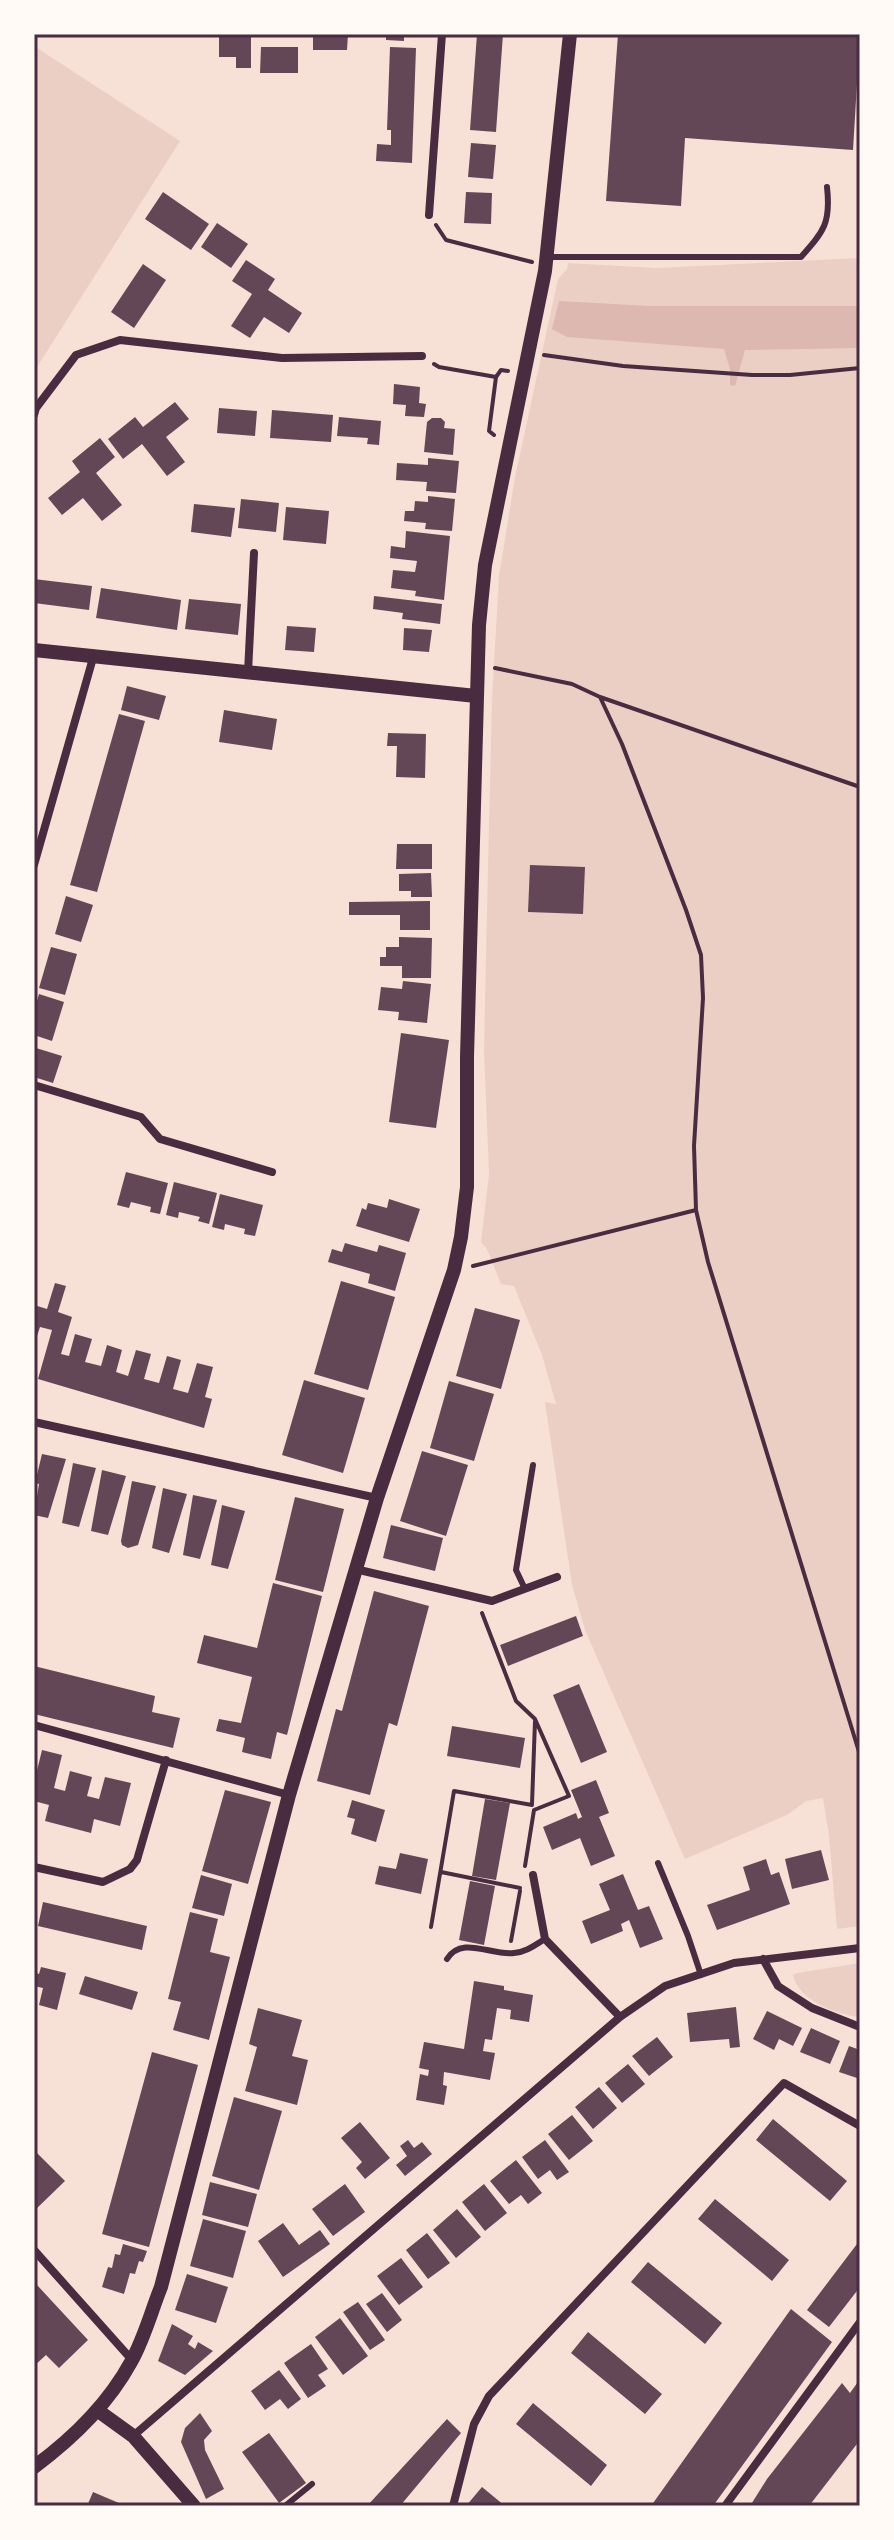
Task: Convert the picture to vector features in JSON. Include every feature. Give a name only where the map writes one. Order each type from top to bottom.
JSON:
[{"type":"street","points":[[429,215],[442,34]]},
{"type":"street","points":[[34,2467],[97,2410],[132,2361],[161,2287],[289,1795],[377,1498],[454,1270],[467,1187],[476,696],[485,565],[546,264],[570,34]]},
{"type":"street","points":[[34,415],[76,355],[120,340],[282,358],[422,356]]},
{"type":"street","points":[[248,672],[254,553]]},
{"type":"street","points":[[34,650],[476,696]]},
{"type":"street","points":[[34,865],[93,658]]},
{"type":"street","points":[[34,1085],[141,1117],[160,1139],[272,1172]]},
{"type":"street","points":[[34,1422],[377,1498]]},
{"type":"street","points":[[355,1569],[492,1601],[557,1577]]},
{"type":"street","points":[[34,1725],[289,1795]]},
{"type":"street","points":[[34,1867],[103,1882],[130,1869],[137,1860],[166,1760]]},
{"type":"street","points":[[533,1875],[545,1939],[620,2017]]},
{"type":"street","points":[[133,2436],[620,2017],[665,1986],[734,1963],[860,1948]]},
{"type":"street","points":[[763,1959],[778,1986],[812,2008],[860,2027]]},
{"type":"street","points":[[453,2506],[474,2424],[489,2396],[784,2083],[860,2126]]},
{"type":"street","points":[[34,2250],[132,2361]]},
{"type":"street","points":[[725,2506],[860,2322]]},
{"type":"street","points":[[97,2410],[133,2436],[194,2506]]},
{"type":"lane","points":[[546,264],[801,257],[823,232],[829,207],[827,187]]},
{"type":"lane","points":[[525,1589],[516,1570],[533,1465]]},
{"type":"lane","points":[[658,1863],[701,1975]]},
{"type":"lane","points":[[447,1959],[453,1950],[462,1946],[509,1953],[526,1950],[545,1939]]},
{"type":"lane","points":[[285,2506],[312,2484]]},
{"type":"path","points":[[429,215],[446,240],[546,264]]},
{"type":"path","points":[[422,356],[439,367],[496,377]]},
{"type":"path","points":[[552,358],[752,375],[790,375],[860,368]]},
{"type":"path","points":[[510,444],[489,431],[496,377],[501,370],[525,372]]},
{"type":"path","points":[[477,664],[572,684],[600,697],[860,787]]},
{"type":"path","points":[[600,697],[622,744],[701,955],[703,998],[694,1146],[696,1210],[708,1262],[860,1755]]},
{"type":"path","points":[[454,1270],[696,1210]]},
{"type":"path","points":[[431,1927],[454,1791],[533,1807],[569,1796],[535,1719],[516,1701],[481,1610],[483,1599]]},
{"type":"path","points":[[533,1875],[524,1873],[533,1807],[535,1719]]},
{"type":"path","points":[[441,1872],[520,1888],[509,1953]]},
{"type":"shaded area","points":[[34,46],[180,141],[34,372]]},
{"type":"shaded area","points":[[860,258],[860,1926],[837,1929],[823,1798],[806,1801],[787,1815],[685,1859],[585,1630],[572,1585],[545,1402],[556,1404],[542,1355],[514,1286],[501,1284],[487,1249],[481,1242],[489,1174],[484,1051],[492,698],[499,576],[515,477],[558,279],[568,263],[656,268]]},
{"type":"shaded area","points":[[559,301],[649,306],[860,306],[860,348],[745,350],[735,386],[730,385],[730,369],[724,349],[567,337],[552,329]]},
{"type":"shaded area","points":[[860,1963],[860,2017],[841,2013],[810,1999],[796,1984],[793,1975],[797,1973]]},
{"type":"building","points":[[219,34],[251,34],[251,68],[236,68],[236,57],[219,57]]},
{"type":"building","points":[[313,34],[348,34],[347,50],[313,50]]},
{"type":"building","points":[[386,34],[404,34],[404,41],[386,40]]},
{"type":"building","points":[[477,34],[503,34],[496,132],[470,130]]},
{"type":"building","points":[[618,34],[860,34],[853,150],[685,138],[681,206],[606,201]]},
{"type":"building","points":[[261,47],[298,47],[298,73],[260,73]]},
{"type":"building","points":[[390,47],[416,48],[412,163],[376,161],[377,144],[391,145],[391,130],[387,130]]},
{"type":"building","points":[[471,143],[496,145],[493,179],[468,177]]},
{"type":"building","points":[[163,192],[209,224],[191,250],[145,219]]},
{"type":"building","points":[[466,192],[492,193],[491,224],[464,223]]},
{"type":"building","points":[[217,223],[248,244],[231,268],[201,247]]},
{"type":"building","points":[[246,260],[275,279],[268,290],[302,313],[289,333],[264,317],[250,338],[231,326],[252,294],[232,281]]},
{"type":"building","points":[[143,264],[166,280],[134,328],[111,312]]},
{"type":"building","points":[[394,384],[420,387],[419,403],[426,404],[424,417],[405,416],[406,405],[393,404]]},
{"type":"building","points":[[175,402],[189,419],[166,437],[185,462],[167,476],[142,444],[123,459],[108,439],[135,417],[143,427]]},
{"type":"building","points":[[219,408],[257,411],[255,436],[217,433]]},
{"type":"building","points":[[272,410],[333,415],[331,442],[270,438]]},
{"type":"building","points":[[339,417],[381,421],[379,445],[367,444],[368,438],[337,436]]},
{"type":"building","points":[[432,418],[441,418],[445,422],[444,428],[455,429],[453,455],[424,452],[427,422]]},
{"type":"building","points":[[100,438],[115,457],[96,473],[122,505],[102,521],[83,498],[62,515],[48,498],[80,472],[72,461]]},
{"type":"building","points":[[428,458],[459,461],[456,493],[426,491],[427,482],[396,480],[397,463],[428,465]]},
{"type":"building","points":[[428,496],[455,499],[452,531],[425,529],[426,523],[404,521],[405,511],[414,511],[415,501],[428,502]]},
{"type":"building","points":[[241,499],[279,503],[276,532],[238,528]]},
{"type":"building","points":[[194,504],[235,508],[231,537],[191,532]]},
{"type":"building","points":[[286,507],[329,511],[326,544],[283,540]]},
{"type":"building","points":[[406,531],[450,536],[444,600],[415,596],[416,591],[391,588],[393,570],[415,572],[417,561],[390,558],[391,546],[405,548]]},
{"type":"building","points":[[34,579],[92,586],[89,610],[34,603]]},
{"type":"building","points":[[101,588],[181,600],[177,630],[96,618]]},
{"type":"building","points":[[374,596],[442,604],[440,624],[402,619],[403,613],[373,609]]},
{"type":"building","points":[[189,599],[241,604],[238,635],[185,629]]},
{"type":"building","points":[[287,626],[316,628],[314,652],[285,650]]},
{"type":"building","points":[[404,628],[432,630],[429,652],[403,650]]},
{"type":"building","points":[[127,686],[166,696],[159,720],[121,710]]},
{"type":"building","points":[[224,710],[277,719],[272,750],[219,742]]},
{"type":"building","points":[[119,714],[145,721],[97,892],[70,885]]},
{"type":"building","points":[[388,733],[426,734],[425,778],[396,777],[397,746],[387,746]]},
{"type":"building","points":[[397,844],[432,844],[432,869],[396,869]]},
{"type":"building","points":[[530,865],[585,867],[583,914],[528,912]]},
{"type":"building","points":[[431,873],[432,897],[411,897],[411,891],[399,891],[399,874]]},
{"type":"building","points":[[66,896],[93,905],[81,942],[55,934]]},
{"type":"building","points":[[430,901],[430,930],[400,930],[400,915],[349,915],[349,902]]},
{"type":"building","points":[[399,937],[432,938],[431,978],[402,978],[402,966],[380,966],[380,957],[386,957],[386,947],[399,947]]},
{"type":"building","points":[[51,947],[77,954],[65,995],[39,988]]},
{"type":"building","points":[[403,981],[431,984],[427,1023],[398,1020],[399,1012],[378,1010],[381,987],[402,989]]},
{"type":"building","points":[[39,994],[64,1002],[52,1041],[34,1035],[34,1011]]},
{"type":"building","points":[[401,1033],[449,1040],[436,1128],[389,1122]]},
{"type":"building","points":[[36,1048],[62,1056],[53,1083],[34,1077]]},
{"type":"building","points":[[126,1172],[168,1183],[160,1214],[150,1212],[151,1207],[131,1202],[129,1208],[117,1205]]},
{"type":"building","points":[[174,1182],[217,1193],[209,1224],[198,1221],[200,1217],[179,1212],[178,1218],[166,1215]]},
{"type":"building","points":[[220,1194],[263,1205],[255,1236],[244,1234],[245,1229],[225,1224],[224,1230],[212,1227]]},
{"type":"building","points":[[389,1199],[420,1209],[409,1242],[356,1226],[362,1208],[366,1210],[368,1203],[387,1208]]},
{"type":"building","points":[[345,1243],[377,1252],[379,1245],[406,1253],[395,1291],[368,1283],[370,1274],[328,1262],[332,1249],[342,1252]]},
{"type":"building","points":[[341,1281],[395,1297],[368,1390],[314,1374]]},
{"type":"building","points":[[55,1283],[66,1286],[58,1312],[72,1317],[61,1354],[69,1356],[75,1334],[92,1339],[85,1362],[101,1366],[107,1345],[122,1350],[116,1372],[128,1376],[136,1350],[151,1354],[144,1379],[159,1383],[167,1356],[181,1360],[173,1389],[188,1393],[197,1363],[213,1367],[205,1397],[212,1399],[204,1428],[38,1379],[52,1330],[40,1327],[34,1345],[34,1305],[47,1309]]},
{"type":"building","points":[[475,1308],[520,1320],[501,1389],[456,1376]]},
{"type":"building","points":[[304,1380],[365,1398],[343,1473],[282,1455]]},
{"type":"building","points":[[449,1381],[494,1394],[474,1461],[430,1448]]},
{"type":"building","points":[[422,1451],[468,1465],[446,1536],[400,1521]]},
{"type":"building","points":[[42,1454],[66,1459],[48,1518],[34,1515],[39,1484],[35,1483]]},
{"type":"building","points":[[73,1463],[96,1468],[79,1527],[62,1523]]},
{"type":"building","points":[[102,1470],[126,1476],[108,1535],[91,1531]]},
{"type":"building","points":[[132,1481],[156,1486],[138,1545],[128,1548],[121,1541]]},
{"type":"building","points":[[163,1488],[187,1494],[169,1553],[152,1548]]},
{"type":"building","points":[[193,1495],[217,1500],[200,1559],[183,1555]]},
{"type":"building","points":[[295,1497],[344,1509],[323,1592],[275,1580]]},
{"type":"building","points":[[222,1505],[245,1511],[228,1569],[211,1565]]},
{"type":"building","points":[[391,1525],[443,1538],[435,1571],[383,1558]]},
{"type":"building","points":[[273,1583],[322,1596],[287,1735],[277,1732],[271,1759],[242,1752],[245,1738],[216,1731],[219,1719],[241,1723],[252,1677],[197,1663],[204,1635],[257,1648]]},
{"type":"building","points":[[374,1591],[429,1606],[397,1726],[389,1723],[370,1795],[317,1781],[336,1709],[342,1711]]},
{"type":"building","points":[[576,1616],[583,1636],[508,1666],[500,1645]]},
{"type":"building","points":[[34,1666],[155,1696],[152,1712],[180,1718],[173,1748],[34,1714]]},
{"type":"building","points":[[579,1684],[607,1752],[581,1763],[553,1695]]},
{"type":"building","points":[[452,1726],[525,1738],[520,1768],[447,1756]]},
{"type":"building","points":[[42,1750],[62,1755],[54,1788],[65,1791],[70,1771],[92,1777],[87,1796],[99,1799],[105,1777],[131,1783],[120,1826],[94,1819],[91,1833],[45,1821],[49,1805],[34,1801],[34,1783]]},
{"type":"building","points":[[596,1780],[609,1813],[599,1817],[615,1856],[591,1866],[580,1838],[552,1850],[543,1827],[576,1813],[578,1819],[582,1817],[571,1790]]},
{"type":"building","points":[[225,1790],[271,1802],[248,1884],[202,1871]]},
{"type":"building","points":[[485,1799],[510,1803],[496,1880],[472,1876]]},
{"type":"building","points":[[352,1800],[385,1810],[376,1842],[351,1834],[355,1819],[347,1817]]},
{"type":"building","points":[[821,1850],[829,1880],[792,1889],[785,1859]]},
{"type":"building","points":[[400,1853],[428,1859],[421,1894],[375,1884],[379,1866],[396,1869]]},
{"type":"building","points":[[766,1859],[771,1875],[779,1872],[790,1904],[717,1930],[707,1905],[750,1890],[743,1867]]},
{"type":"building","points":[[623,1874],[638,1910],[649,1906],[663,1939],[640,1948],[629,1920],[621,1924],[623,1931],[591,1944],[582,1921],[610,1910],[599,1884]]},
{"type":"building","points":[[201,1875],[232,1884],[224,1916],[192,1908]]},
{"type":"building","points":[[470,1881],[495,1886],[484,1945],[459,1940]]},
{"type":"building","points":[[43,1902],[147,1926],[142,1950],[38,1926]]},
{"type":"building","points":[[190,1912],[218,1919],[210,1952],[230,1957],[209,2040],[173,2030],[181,2002],[168,1999]]},
{"type":"building","points":[[41,1967],[66,1973],[57,2010],[39,2005],[43,1988],[34,1986],[34,1972],[39,1974]]},
{"type":"building","points":[[85,1976],[138,1992],[132,2010],[79,1994]]},
{"type":"building","points":[[474,1981],[533,1995],[529,2022],[510,2019],[511,2010],[497,2008],[492,2040],[485,2039],[483,2051],[495,2053],[490,2080],[444,2072],[443,2085],[447,2086],[444,2105],[416,2100],[420,2074],[428,2076],[429,2070],[419,2068],[424,2042],[464,2049]]},
{"type":"building","points":[[736,2007],[740,2047],[730,2048],[729,2039],[690,2042],[687,2013]]},
{"type":"building","points":[[258,2008],[302,2020],[292,2056],[308,2060],[297,2105],[245,2091],[257,2047],[249,2044]]},
{"type":"building","points":[[767,2011],[802,2028],[793,2046],[779,2039],[774,2050],[753,2039]]},
{"type":"building","points":[[811,2028],[840,2041],[830,2064],[800,2052]]},
{"type":"building","points":[[657,2037],[673,2057],[649,2076],[632,2056]]},
{"type":"building","points":[[849,2046],[860,2050],[860,2079],[839,2072]]},
{"type":"building","points":[[152,2052],[198,2065],[149,2247],[102,2234]]},
{"type":"building","points":[[628,2064],[645,2084],[622,2103],[605,2083]]},
{"type":"building","points":[[599,2087],[617,2108],[593,2129],[575,2107]]},
{"type":"building","points":[[234,2097],[282,2111],[259,2190],[212,2176]]},
{"type":"building","points":[[572,2115],[593,2141],[569,2160],[548,2134]]},
{"type":"building","points":[[773,2119],[847,2181],[830,2201],[756,2140]]},
{"type":"building","points":[[360,2122],[390,2158],[365,2179],[356,2168],[362,2162],[341,2138]]},
{"type":"building","points":[[408,2140],[414,2148],[422,2142],[432,2154],[405,2176],[396,2165],[407,2156],[400,2146]]},
{"type":"building","points":[[545,2140],[569,2172],[557,2180],[550,2170],[538,2179],[522,2157]]},
{"type":"building","points":[[34,2150],[65,2181],[34,2211]]},
{"type":"building","points":[[516,2160],[542,2193],[528,2204],[521,2195],[509,2204],[490,2181]]},
{"type":"building","points":[[210,2182],[257,2194],[248,2227],[202,2215]]},
{"type":"building","points":[[345,2184],[365,2212],[333,2236],[312,2209]]},
{"type":"building","points":[[484,2184],[507,2213],[485,2231],[462,2202]]},
{"type":"building","points":[[715,2199],[789,2260],[772,2281],[698,2219]]},
{"type":"building","points":[[457,2209],[481,2237],[456,2258],[433,2230]]},
{"type":"building","points":[[203,2219],[246,2231],[233,2278],[190,2266]]},
{"type":"building","points":[[283,2223],[299,2245],[320,2230],[330,2244],[283,2277],[258,2241]]},
{"type":"building","points":[[427,2233],[450,2263],[428,2279],[406,2250]]},
{"type":"building","points":[[860,2240],[860,2287],[829,2327],[807,2310]]},
{"type":"building","points":[[123,2244],[147,2251],[143,2262],[139,2261],[135,2274],[130,2273],[124,2294],[102,2287],[108,2267],[112,2268],[115,2254],[120,2255]]},
{"type":"building","points":[[401,2258],[423,2287],[399,2305],[377,2276]]},
{"type":"building","points":[[648,2262],[722,2323],[705,2344],[631,2282]]},
{"type":"building","points":[[187,2274],[228,2287],[216,2323],[175,2310]]},
{"type":"building","points":[[37,2285],[88,2340],[59,2368],[46,2355],[34,2366],[34,2288]]},
{"type":"building","points":[[382,2293],[402,2320],[387,2332],[366,2304]]},
{"type":"building","points":[[358,2302],[385,2340],[370,2350],[343,2312]]},
{"type":"building","points":[[791,2309],[832,2342],[713,2506],[651,2506]]},
{"type":"building","points":[[340,2318],[368,2356],[343,2375],[315,2337]]},
{"type":"building","points":[[172,2324],[193,2336],[188,2344],[195,2349],[198,2342],[213,2351],[185,2375],[158,2361]]},
{"type":"building","points":[[588,2332],[662,2394],[645,2414],[571,2353]]},
{"type":"building","points":[[311,2344],[328,2369],[318,2375],[326,2386],[308,2398],[284,2363]]},
{"type":"building","points":[[279,2370],[301,2399],[288,2409],[280,2399],[265,2410],[251,2391]]},
{"type":"building","points":[[860,2379],[860,2440],[809,2506],[750,2506],[767,2479],[842,2383],[850,2393]]},
{"type":"building","points":[[533,2403],[607,2465],[591,2486],[516,2424]]},
{"type":"building","points":[[200,2413],[212,2431],[204,2440],[205,2450],[224,2489],[206,2499],[181,2442],[185,2428]]},
{"type":"building","points":[[447,2419],[461,2433],[400,2506],[367,2506]]},
{"type":"building","points":[[269,2433],[306,2483],[279,2503],[242,2452]]},
{"type":"building","points":[[482,2487],[505,2506],[466,2506]]},
{"type":"building","points":[[93,2492],[126,2506],[87,2506]]}]
